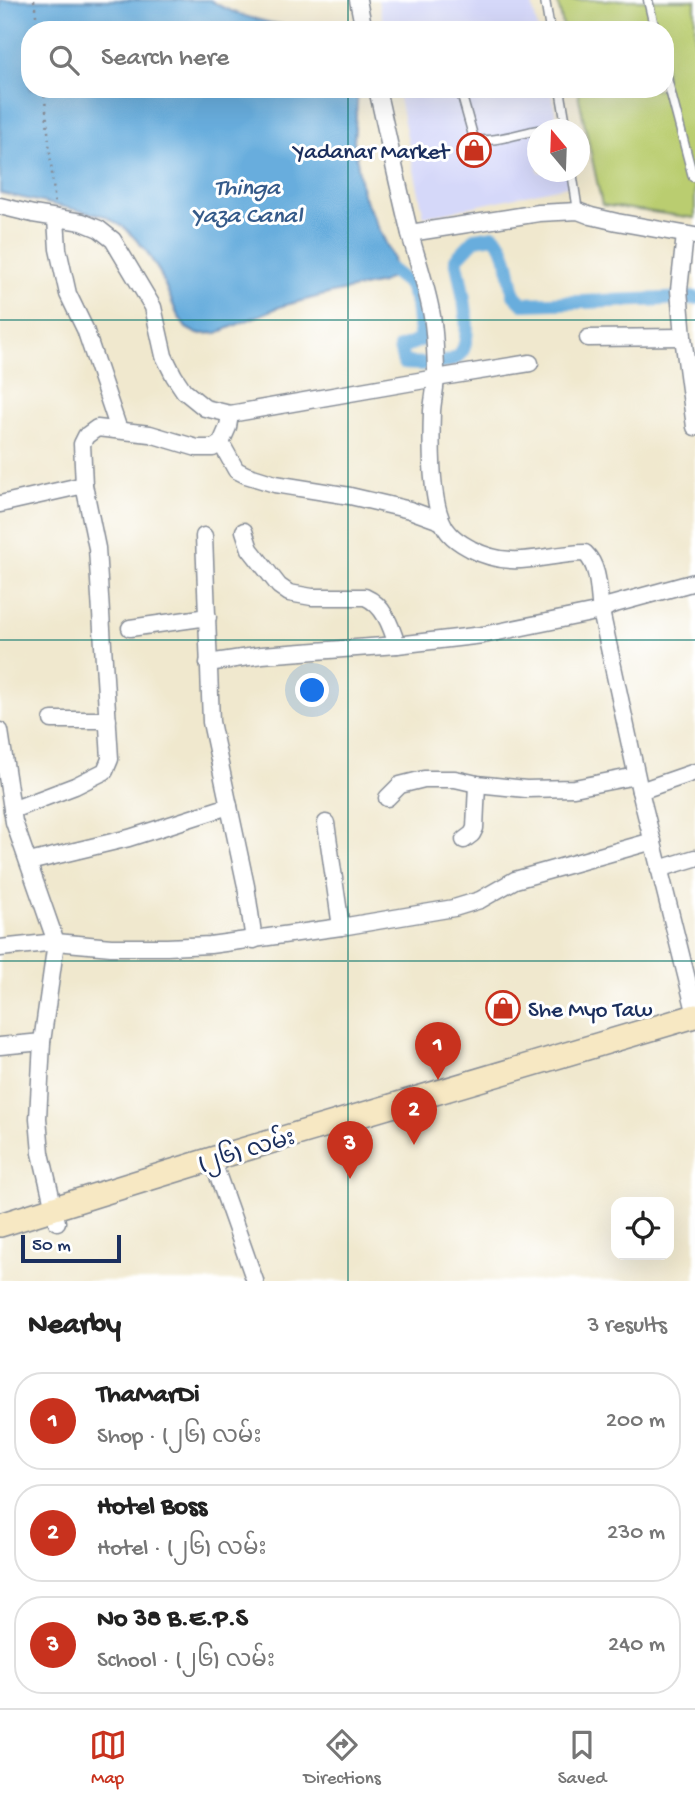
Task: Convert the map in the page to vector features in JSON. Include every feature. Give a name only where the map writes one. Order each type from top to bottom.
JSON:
[{"type":"main road","name":"(၂၆) လမ်း","points":[[422,1105],[695,1014]]},
{"type":"main road","name":"(၂၆) လမ်း","points":[[0,1225],[55,1214],[422,1105],[695,1033]]},
{"type":"main road","name":"(၂၆) လမ်း","points":[[0,1239],[55,1214]]},
{"type":"street","points":[[358,0],[362,21]]},
{"type":"street","points":[[379,98],[431,310],[436,373],[432,412],[433,478],[440,521],[449,534],[461,544],[488,557],[504,561],[585,553],[593,560],[601,611],[638,783],[695,1014]]},
{"type":"street","points":[[0,206],[82,222],[99,229],[113,240],[153,307],[164,356],[174,376],[184,391],[205,408],[230,414],[436,373],[530,363]]},
{"type":"street","points":[[410,233],[539,213],[578,211],[617,222],[690,235],[680,298],[695,427]]},
{"type":"street","points":[[56,215],[58,249],[68,294],[85,329],[119,430]]},
{"type":"street","points":[[588,338],[683,337]]},
{"type":"street","points":[[9,819],[106,771],[110,759],[97,548],[84,485],[82,444],[86,436],[97,428],[119,430],[150,434],[197,448],[213,448],[220,443],[228,427],[230,414]]},
{"type":"street","points":[[220,443],[236,470],[246,475],[275,484],[350,496],[410,510],[440,521]]},
{"type":"street","points":[[0,504],[84,485]]},
{"type":"street","points":[[244,531],[250,550],[279,586],[289,593],[312,597],[365,597],[372,600],[380,607],[391,625],[397,645]]},
{"type":"street","points":[[204,536],[211,722],[246,886],[254,940]]},
{"type":"street","points":[[208,663],[262,654],[397,645],[483,635],[601,611],[611,605],[695,582]]},
{"type":"street","points":[[130,628],[208,617]]},
{"type":"street","points":[[52,720],[108,720]]},
{"type":"street","points":[[0,732],[9,819],[29,863],[56,942],[42,1042],[38,1118],[41,1153],[55,1214]]},
{"type":"street","points":[[387,798],[400,785],[424,779],[455,779],[526,789],[574,788],[638,783],[695,772]]},
{"type":"street","points":[[464,840],[475,828],[477,784]]},
{"type":"street","points":[[29,863],[129,838],[229,806]]},
{"type":"street","points":[[326,823],[341,927]]},
{"type":"street","points":[[0,948],[56,942],[111,947],[210,945],[341,927],[454,908],[480,900],[515,880],[653,841]]},
{"type":"street","points":[[659,869],[695,858]]},
{"type":"street","points":[[0,1045],[42,1042]]},
{"type":"street","points":[[214,1166],[255,1281]]},
{"type":"lane","points":[[545,0],[548,21]]},
{"type":"lane","points":[[648,0],[653,21]]},
{"type":"lane","points":[[463,98],[474,139],[487,140],[527,132]]},
{"type":"lane","points":[[561,98],[565,119]]},
{"type":"lane","points":[[672,98],[693,177]]},
{"type":"lane","points":[[574,182],[578,211]]},
{"type":"path","points":[[34,0],[37,21]]},
{"type":"path","points":[[45,98],[56,215]]},
{"type":"shaded area","points":[[378,0],[531,0],[536,21],[383,21]]},
{"type":"shaded area","name":"Yadanar Market","points":[[399,98],[552,98],[557,119],[527,119],[527,182],[570,182],[571,185],[424,217]]},
{"type":"green space","points":[[557,0],[695,0],[695,218],[602,205],[590,149],[590,119],[583,119],[579,98],[674,98],[674,21],[562,21]]},
{"type":"water","name":"Thinga Yaza Canal","points":[[0,0],[210,0],[238,13],[265,21],[21,21],[21,98],[357,98],[354,141],[362,193],[393,258],[394,274],[382,283],[282,306],[217,333],[197,334],[186,328],[177,314],[160,273],[145,249],[126,229],[105,216],[0,193]]},
{"type":"waterway","points":[[379,261],[409,284],[417,303],[421,340],[400,348],[404,363],[443,362],[454,359],[461,352],[467,328],[456,259],[475,239],[494,236],[502,246],[514,295],[523,304],[695,298]]},
{"type":"place","name":"Yadanar Market","points":[[474,150]]},
{"type":"place","name":"She Myo Taw","points":[[503,1008]]},
{"type":"place","name":"ThaMarDi","points":[[438,1080]]},
{"type":"place","name":"Hotel Boss","points":[[414,1145]]},
{"type":"place","name":"No 38 B.E.P.S","points":[[350,1179]]}]
